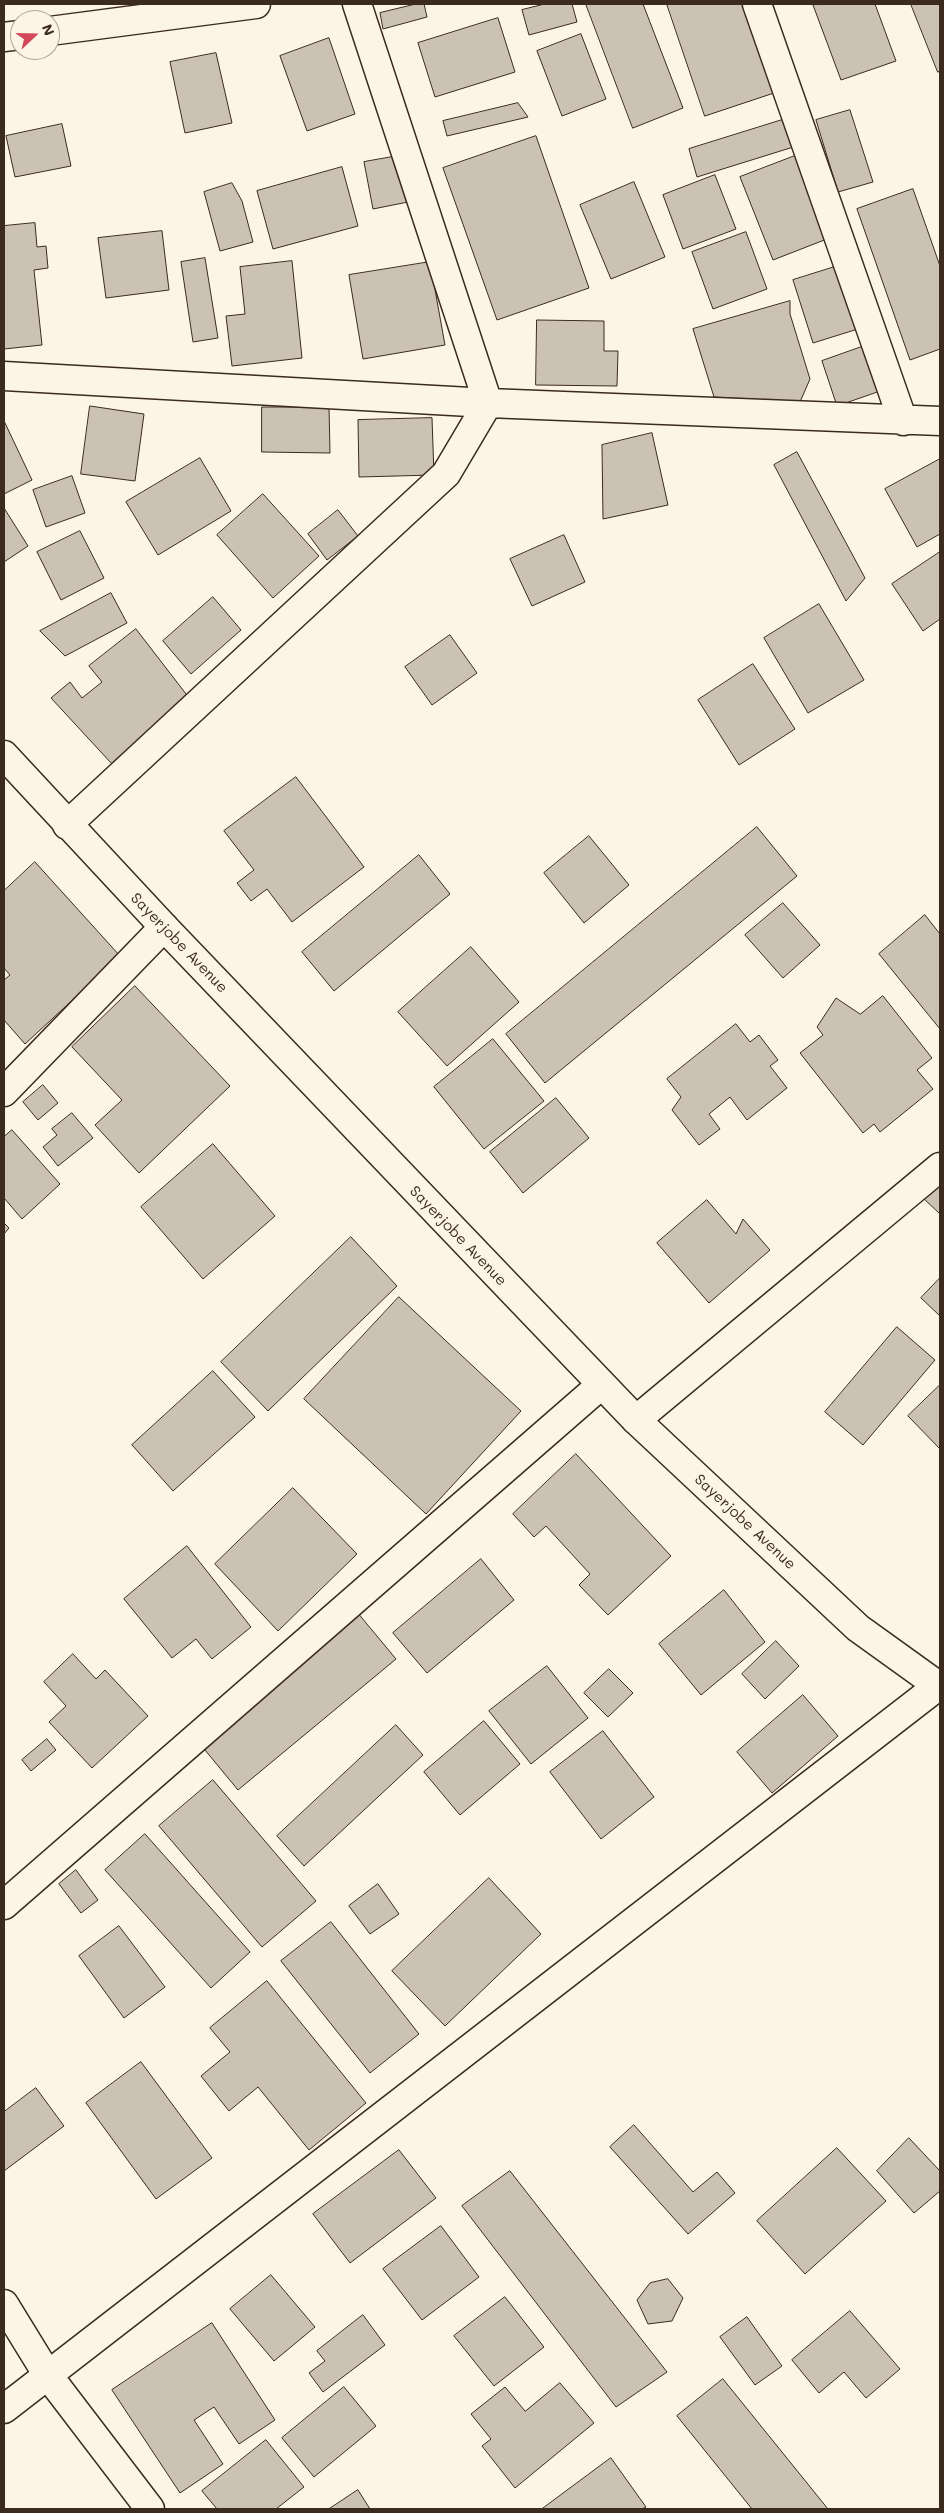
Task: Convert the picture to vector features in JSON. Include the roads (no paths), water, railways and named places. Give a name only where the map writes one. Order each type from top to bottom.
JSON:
[{"type":"street","points":[[60,30],[256,4]]},
{"type":"street","points":[[67,825],[446,474],[488,402],[357,4]]},
{"type":"street","points":[[757,4],[903,421]]},
{"type":"street","points":[[4,376],[488,402],[940,422]]},
{"type":"street","name":"Sayerjobe Avenue","points":[[4,755],[67,825],[636,1420],[858,1628],[939,1687]]},
{"type":"street","points":[[4,1092],[164,927]]},
{"type":"street","points":[[636,1420],[940,1168]]},
{"type":"street","points":[[4,1905],[602,1385]]},
{"type":"street","points":[[4,2410],[47,2374],[939,1687]]},
{"type":"street","points":[[4,2304],[47,2374],[150,2509]]}]
